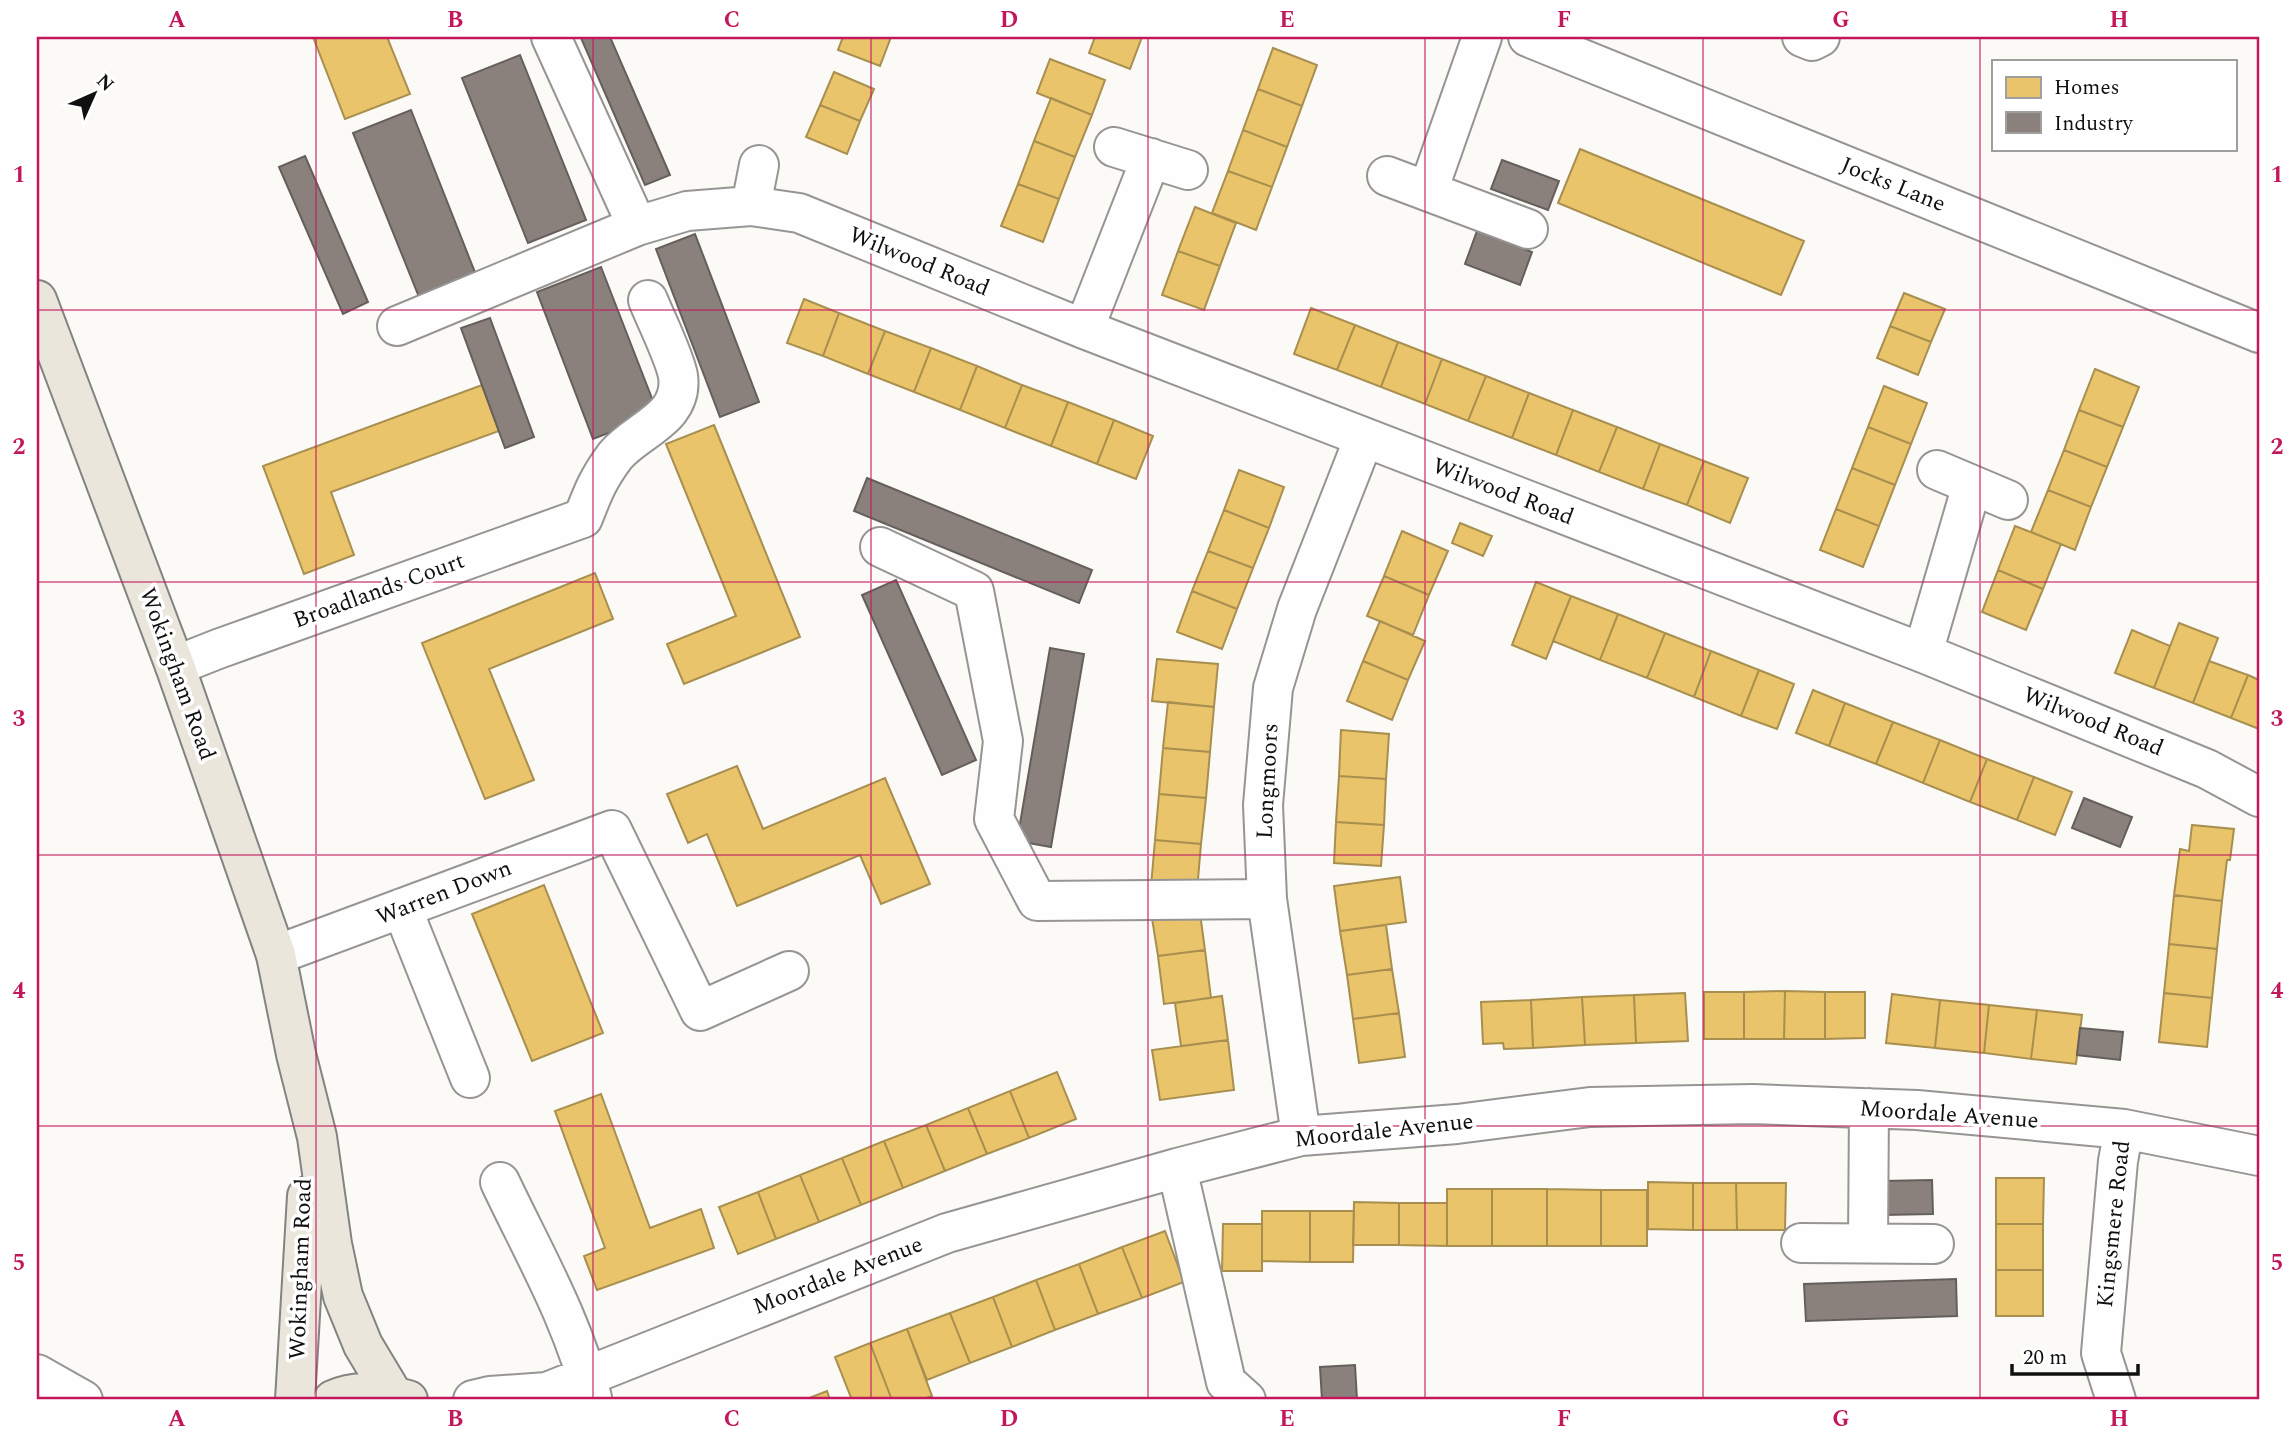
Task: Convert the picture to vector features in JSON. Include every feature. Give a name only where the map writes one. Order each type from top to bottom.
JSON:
[{"type":"main road","name":"Wokingham Road","points":[[37,300],[175,666],[276,955],[296,1054],[317,1137],[332,1244],[343,1296],[363,1345],[401,1398]]},
{"type":"main road","name":"Wokingham Road","points":[[295,1400],[307,1205],[296,1054]]},
{"type":"main road","points":[[333,1400],[366,1393],[401,1398]]},
{"type":"street","points":[[551,37],[637,226]]},
{"type":"street","points":[[1427,191],[1482,37]]},
{"type":"street","name":"Jocks Lane","points":[[1528,37],[2259,333]]},
{"type":"street","points":[[1802,37],[1812,41],[1820,37]]},
{"type":"street","points":[[1114,147],[1188,170]]},
{"type":"street","points":[[1084,330],[1151,158]]},
{"type":"street","points":[[751,206],[759,165]]},
{"type":"street","points":[[1387,176],[1528,229]]},
{"type":"street","name":"Wilwood Road","points":[[397,326],[637,226],[702,208],[751,206],[799,214],[1084,330],[1923,653],[2207,769],[2259,797]]},
{"type":"street","name":"Broadlands Court","points":[[175,666],[583,518],[594,486],[617,454],[673,407],[678,376],[648,300]]},
{"type":"street","name":"Longmoors","points":[[1301,1136],[1267,899],[1263,805],[1273,688],[1297,609],[1364,439]]},
{"type":"street","points":[[1937,470],[2008,500]]},
{"type":"street","points":[[1923,653],[1972,485]]},
{"type":"street","points":[[880,547],[974,591],[1003,741],[994,820],[1037,901],[1267,899]]},
{"type":"street","name":"Warren Down","points":[[276,955],[612,830],[700,1011],[789,971]]},
{"type":"street","points":[[402,908],[470,1078]]},
{"type":"street","name":"Moordale Avenue","points":[[473,1400],[490,1396],[543,1396],[590,1387],[947,1233],[1301,1136],[1457,1124],[1590,1107],[1753,1104],[1917,1110],[2124,1129],[2259,1156]]},
{"type":"street","points":[[1868,1243],[1869,1108]]},
{"type":"street","name":"Kingsmere Road","points":[[2116,1400],[2101,1353],[2118,1161],[2124,1129]]},
{"type":"street","points":[[1177,1168],[1226,1382],[1246,1400]]},
{"type":"street","points":[[499,1182],[565,1319],[590,1387]]},
{"type":"street","points":[[1801,1244],[1934,1244]]},
{"type":"street","points":[[37,1374],[83,1400]]},
{"type":"building: Homes","points":[[313,37],[387,37],[410,94],[345,119]]},
{"type":"building: Homes","points":[[843,37],[891,37],[880,66],[838,50]]},
{"type":"building: Homes","points":[[1095,37],[1142,37],[1130,69],[1089,53]]},
{"type":"building: Homes","points":[[1273,48],[1317,65],[1302,106],[1258,89]]},
{"type":"building: Homes","points":[[1050,59],[1105,80],[1092,115],[1037,93]]},
{"type":"building: Homes","points":[[834,72],[874,89],[860,121],[820,105]]},
{"type":"building: Homes","points":[[1258,89],[1302,106],[1287,147],[1243,130]]},
{"type":"building: Homes","points":[[1051,98],[1092,115],[1075,157],[1034,141]]},
{"type":"building: Homes","points":[[820,105],[860,121],[847,154],[806,137]]},
{"type":"building: Homes","points":[[1243,130],[1287,147],[1272,187],[1228,171]]},
{"type":"building: Homes","points":[[1034,141],[1075,157],[1059,199],[1018,184]]},
{"type":"building: Homes","points":[[1580,149],[1804,241],[1781,295],[1558,203]]},
{"type":"building: Homes","points":[[1228,171],[1272,187],[1256,230],[1212,213]]},
{"type":"building: Homes","points":[[1018,184],[1059,199],[1043,242],[1001,226]]},
{"type":"building: Homes","points":[[1195,207],[1236,223],[1220,266],[1178,251]]},
{"type":"building: Homes","points":[[1178,251],[1220,266],[1204,310],[1162,295]]},
{"type":"building: Homes","points":[[1904,293],[1945,309],[1931,342],[1890,326]]},
{"type":"building: Homes","points":[[804,299],[839,313],[823,356],[787,343]]},
{"type":"building: Homes","points":[[1311,308],[1355,325],[1337,370],[1294,354]]},
{"type":"building: Homes","points":[[839,313],[885,331],[868,374],[823,356]]},
{"type":"building: Homes","points":[[1355,325],[1398,342],[1381,387],[1337,370]]},
{"type":"building: Homes","points":[[1890,326],[1931,342],[1918,375],[1877,358]]},
{"type":"building: Homes","points":[[885,331],[931,348],[914,392],[868,374]]},
{"type":"building: Homes","points":[[1398,342],[1442,359],[1425,404],[1381,387]]},
{"type":"building: Homes","points":[[931,348],[977,366],[960,410],[914,392]]},
{"type":"building: Homes","points":[[1442,359],[1486,376],[1468,421],[1425,404]]},
{"type":"building: Homes","points":[[977,366],[1022,385],[1005,428],[960,410]]},
{"type":"building: Homes","points":[[2095,369],[2139,387],[2123,427],[2079,410]]},
{"type":"building: Homes","points":[[1486,376],[1529,393],[1512,438],[1468,421]]},
{"type":"building: Homes","points":[[482,385],[499,431],[331,492],[354,555],[304,574],[263,466]]},
{"type":"building: Homes","points":[[1022,385],[1068,402],[1051,446],[1005,428]]},
{"type":"building: Homes","points":[[1884,386],[1927,403],[1911,444],[1868,427]]},
{"type":"building: Homes","points":[[1529,393],[1573,410],[1556,455],[1512,438]]},
{"type":"building: Homes","points":[[1068,402],[1114,420],[1097,464],[1051,446]]},
{"type":"building: Homes","points":[[1573,410],[1617,427],[1599,472],[1556,455]]},
{"type":"building: Homes","points":[[2079,410],[2123,427],[2107,467],[2064,450]]},
{"type":"building: Homes","points":[[1114,420],[1153,436],[1136,479],[1097,464]]},
{"type":"building: Homes","points":[[714,425],[800,637],[684,684],[667,644],[736,616],[666,444]]},
{"type":"building: Homes","points":[[1617,427],[1660,444],[1643,489],[1599,472]]},
{"type":"building: Homes","points":[[1868,427],[1911,444],[1895,485],[1852,468]]},
{"type":"building: Homes","points":[[1660,444],[1704,461],[1687,505],[1643,489]]},
{"type":"building: Homes","points":[[2064,450],[2107,467],[2091,507],[2048,490]]},
{"type":"building: Homes","points":[[1704,461],[1748,478],[1730,523],[1687,505]]},
{"type":"building: Homes","points":[[1852,468],[1895,485],[1879,526],[1836,509]]},
{"type":"building: Homes","points":[[1239,470],[1284,487],[1269,528],[1224,510]]},
{"type":"building: Homes","points":[[2048,490],[2091,507],[2075,550],[2031,532]]},
{"type":"building: Homes","points":[[1836,509],[1879,526],[1863,567],[1820,550]]},
{"type":"building: Homes","points":[[1224,510],[1269,528],[1253,568],[1208,551]]},
{"type":"building: Homes","points":[[1460,523],[1492,536],[1483,556],[1452,543]]},
{"type":"building: Homes","points":[[2015,526],[2061,544],[2043,589],[1998,570]]},
{"type":"building: Homes","points":[[1402,531],[1448,551],[1429,595],[1384,576]]},
{"type":"building: Homes","points":[[1208,551],[1253,568],[1237,609],[1192,591]]},
{"type":"building: Homes","points":[[1998,570],[2043,589],[2026,630],[1982,612]]},
{"type":"building: Homes","points":[[595,573],[613,619],[489,669],[534,780],[485,799],[422,643]]},
{"type":"building: Homes","points":[[1384,576],[1429,595],[1413,635],[1367,616]]},
{"type":"building: Homes","points":[[1536,582],[1571,596],[1546,659],[1512,645]]},
{"type":"building: Homes","points":[[1192,591],[1237,609],[1222,649],[1177,632]]},
{"type":"building: Homes","points":[[1571,596],[1618,614],[1600,660],[1553,641]]},
{"type":"building: Homes","points":[[1618,614],[1665,633],[1647,678],[1600,660]]},
{"type":"building: Homes","points":[[1380,621],[1425,641],[1408,680],[1363,661]]},
{"type":"building: Homes","points":[[2179,623],[2218,638],[2193,703],[2154,688]]},
{"type":"building: Homes","points":[[2132,630],[2170,646],[2154,688],[2115,673]]},
{"type":"building: Homes","points":[[1665,633],[1711,651],[1694,697],[1647,678]]},
{"type":"building: Homes","points":[[1711,651],[1759,670],[1741,716],[1694,697]]},
{"type":"building: Homes","points":[[1157,659],[1218,664],[1214,707],[1152,701]]},
{"type":"building: Homes","points":[[1363,661],[1408,680],[1392,720],[1347,701]]},
{"type":"building: Homes","points":[[2209,661],[2248,675],[2231,718],[2193,703]]},
{"type":"building: Homes","points":[[1759,670],[1794,684],[1777,729],[1741,716]]},
{"type":"building: Homes","points":[[2248,675],[2259,680],[2259,729],[2231,718]]},
{"type":"building: Homes","points":[[1813,690],[1845,703],[1829,746],[1796,733]]},
{"type":"building: Homes","points":[[1168,702],[1214,707],[1210,752],[1163,748]]},
{"type":"building: Homes","points":[[1845,703],[1893,722],[1876,764],[1829,746]]},
{"type":"building: Homes","points":[[1893,722],[1940,740],[1923,783],[1876,764]]},
{"type":"building: Homes","points":[[1341,730],[1389,734],[1386,779],[1339,776]]},
{"type":"building: Homes","points":[[1940,740],[1987,759],[1970,802],[1923,783]]},
{"type":"building: Homes","points":[[1163,748],[1210,752],[1206,798],[1159,794]]},
{"type":"building: Homes","points":[[1987,759],[2034,777],[2017,820],[1970,802]]},
{"type":"building: Homes","points":[[737,766],[763,829],[885,778],[930,884],[881,904],[860,855],[737,906],[707,834],[688,843],[667,794]]},
{"type":"building: Homes","points":[[1339,776],[1386,779],[1384,825],[1336,822]]},
{"type":"building: Homes","points":[[2034,777],[2072,792],[2055,835],[2017,820]]},
{"type":"building: Homes","points":[[1159,794],[1206,798],[1201,844],[1155,840]]},
{"type":"building: Homes","points":[[1336,822],[1384,825],[1381,866],[1334,863]]},
{"type":"building: Homes","points":[[2192,825],[2234,829],[2222,901],[2174,895],[2180,849],[2189,851]]},
{"type":"building: Homes","points":[[1155,840],[1201,844],[1197,891],[1151,886]]},
{"type":"building: Homes","points":[[1400,877],[1406,922],[1340,931],[1334,886]]},
{"type":"building: Homes","points":[[544,885],[603,1033],[532,1061],[472,914]]},
{"type":"building: Homes","points":[[2174,895],[2222,901],[2217,949],[2169,944]]},
{"type":"building: Homes","points":[[1199,906],[1205,950],[1158,956],[1151,912]]},
{"type":"building: Homes","points":[[1386,925],[1392,969],[1347,975],[1340,931]]},
{"type":"building: Homes","points":[[2169,944],[2217,949],[2212,998],[2164,993]]},
{"type":"building: Homes","points":[[1205,950],[1211,998],[1164,1004],[1158,956]]},
{"type":"building: Homes","points":[[1392,969],[1399,1013],[1353,1019],[1347,975]]},
{"type":"building: Homes","points":[[1785,991],[1784,1039],[1744,1039],[1744,992]]},
{"type":"building: Homes","points":[[1785,991],[1825,992],[1825,1039],[1784,1039]]},
{"type":"building: Homes","points":[[1704,992],[1744,992],[1744,1039],[1704,1039]]},
{"type":"building: Homes","points":[[1825,992],[1865,992],[1865,1038],[1825,1039]]},
{"type":"building: Homes","points":[[1685,993],[1688,1041],[1636,1043],[1634,995]]},
{"type":"building: Homes","points":[[2164,993],[2212,998],[2207,1047],[2159,1042]]},
{"type":"building: Homes","points":[[1892,994],[1940,1000],[1935,1048],[1886,1043]]},
{"type":"building: Homes","points":[[1634,995],[1636,1043],[1585,1045],[1582,997]]},
{"type":"building: Homes","points":[[1222,996],[1228,1040],[1181,1046],[1175,1003]]},
{"type":"building: Homes","points":[[1582,997],[1585,1045],[1533,1048],[1531,1000]]},
{"type":"building: Homes","points":[[1531,1000],[1533,1048],[1504,1049],[1503,1043],[1483,1044],[1481,1002]]},
{"type":"building: Homes","points":[[1940,1000],[1989,1005],[1984,1053],[1935,1048]]},
{"type":"building: Homes","points":[[1989,1005],[2037,1010],[2031,1059],[1984,1053]]},
{"type":"building: Homes","points":[[2037,1010],[2082,1015],[2076,1064],[2031,1059]]},
{"type":"building: Homes","points":[[1399,1013],[1405,1057],[1359,1063],[1353,1019]]},
{"type":"building: Homes","points":[[1228,1040],[1234,1090],[1160,1100],[1152,1050]]},
{"type":"building: Homes","points":[[1057,1072],[1076,1119],[1029,1138],[1010,1091]]},
{"type":"building: Homes","points":[[1010,1091],[1029,1138],[987,1154],[968,1108]]},
{"type":"building: Homes","points":[[601,1094],[650,1228],[701,1209],[714,1248],[597,1290],[584,1256],[605,1248],[555,1111]]},
{"type":"building: Homes","points":[[968,1108],[987,1154],[945,1171],[926,1125]]},
{"type":"building: Homes","points":[[926,1125],[945,1171],[903,1188],[884,1141]]},
{"type":"building: Homes","points":[[884,1141],[903,1188],[861,1205],[842,1158]]},
{"type":"building: Homes","points":[[842,1158],[861,1205],[819,1222],[800,1175]]},
{"type":"building: Homes","points":[[800,1175],[819,1222],[776,1239],[758,1192]]},
{"type":"building: Homes","points":[[1996,1178],[2044,1178],[2043,1224],[1996,1224]]},
{"type":"building: Homes","points":[[1648,1182],[1693,1183],[1693,1230],[1648,1229]]},
{"type":"building: Homes","points":[[1693,1183],[1736,1183],[1737,1230],[1693,1230]]},
{"type":"building: Homes","points":[[1736,1183],[1786,1183],[1785,1230],[1737,1230]]},
{"type":"building: Homes","points":[[1447,1189],[1492,1189],[1492,1246],[1447,1246]]},
{"type":"building: Homes","points":[[1492,1189],[1547,1189],[1547,1246],[1492,1246]]},
{"type":"building: Homes","points":[[1547,1189],[1601,1190],[1601,1246],[1547,1246]]},
{"type":"building: Homes","points":[[1601,1190],[1647,1190],[1647,1246],[1601,1246]]},
{"type":"building: Homes","points":[[758,1192],[776,1239],[738,1254],[719,1207]]},
{"type":"building: Homes","points":[[1354,1202],[1399,1203],[1399,1245],[1353,1245]]},
{"type":"building: Homes","points":[[1399,1203],[1447,1203],[1447,1246],[1399,1245]]},
{"type":"building: Homes","points":[[1262,1211],[1310,1211],[1310,1262],[1262,1261]]},
{"type":"building: Homes","points":[[1310,1211],[1354,1211],[1353,1262],[1310,1262]]},
{"type":"building: Homes","points":[[1223,1224],[1262,1224],[1262,1271],[1222,1271]]},
{"type":"building: Homes","points":[[1996,1224],[2043,1224],[2043,1270],[1996,1270]]},
{"type":"building: Homes","points":[[1165,1231],[1184,1282],[1142,1298],[1122,1247]]},
{"type":"building: Homes","points":[[1122,1247],[1142,1298],[1098,1314],[1079,1264]]},
{"type":"building: Homes","points":[[1079,1264],[1098,1314],[1055,1330],[1036,1280]]},
{"type":"building: Homes","points":[[1996,1270],[2043,1270],[2043,1316],[1996,1316]]},
{"type":"building: Homes","points":[[1036,1280],[1055,1330],[1012,1347],[993,1297]]},
{"type":"building: Homes","points":[[993,1297],[1012,1347],[970,1363],[950,1313]]},
{"type":"building: Homes","points":[[950,1313],[970,1363],[927,1380],[907,1329]]},
{"type":"building: Homes","points":[[907,1329],[932,1396],[920,1400],[892,1400],[870,1343]]},
{"type":"building: Homes","points":[[870,1343],[892,1400],[852,1400],[835,1357]]},
{"type":"building: Homes","points":[[827,1391],[830,1400],[804,1400]]},
{"type":"building: Industry","points":[[610,37],[670,175],[645,185],[581,38]]},
{"type":"building: Industry","points":[[520,55],[586,220],[528,243],[462,78]]},
{"type":"building: Industry","points":[[411,110],[476,275],[419,297],[353,133]]},
{"type":"building: Industry","points":[[305,156],[368,302],[343,314],[279,167]]},
{"type":"building: Industry","points":[[1502,160],[1559,181],[1548,210],[1491,189]]},
{"type":"building: Industry","points":[[1477,231],[1532,252],[1520,285],[1465,264]]},
{"type":"building: Industry","points":[[695,234],[759,402],[720,417],[656,249]]},
{"type":"building: Industry","points":[[601,267],[658,414],[593,439],[537,292]]},
{"type":"building: Industry","points":[[490,318],[534,437],[505,448],[461,328]]},
{"type":"building: Industry","points":[[867,478],[1092,570],[1079,603],[854,511]]},
{"type":"building: Industry","points":[[896,580],[976,760],[942,775],[862,595]]},
{"type":"building: Industry","points":[[1050,648],[1084,654],[1051,847],[1017,841]]},
{"type":"building: Industry","points":[[2084,798],[2132,817],[2120,847],[2072,828]]},
{"type":"building: Industry","points":[[2080,1028],[2123,1032],[2120,1060],[2077,1055]]},
{"type":"building: Industry","points":[[1932,1180],[1933,1214],[1883,1215],[1882,1181]]},
{"type":"building: Industry","points":[[1956,1279],[1957,1316],[1806,1321],[1804,1284]]},
{"type":"building: Industry","points":[[1355,1365],[1357,1400],[1322,1400],[1320,1367]]}]
